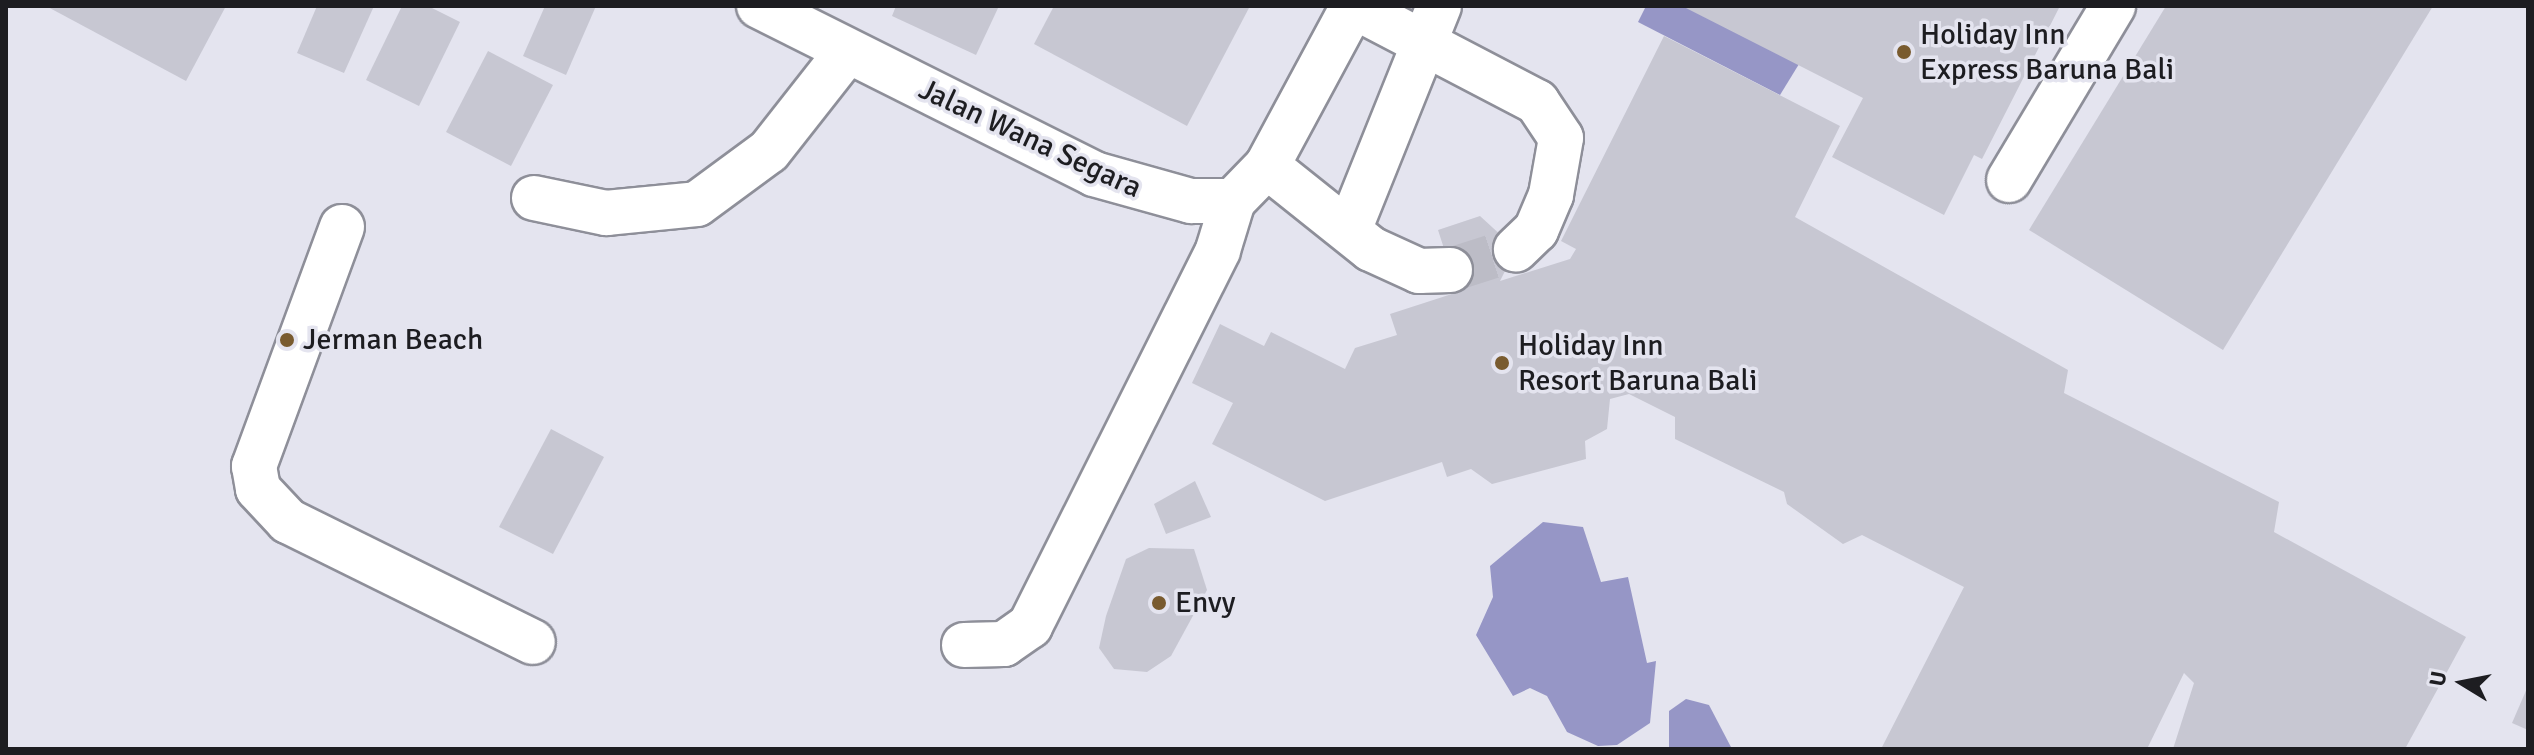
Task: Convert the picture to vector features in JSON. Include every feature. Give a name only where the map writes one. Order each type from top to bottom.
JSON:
[{"type":"street","name":"Jalan Wana Segara","points":[[759,6],[846,53],[1108,180],[1150,195],[1233,201]]},
{"type":"street","points":[[964,645],[1004,644],[1030,626],[1218,250],[1233,201],[1267,166],[1353,6],[1432,24],[1537,102],[1561,138],[1551,195],[1536,230],[1516,249]]},
{"type":"street","points":[[2009,180],[2113,6]]},
{"type":"street","points":[[1349,230],[1432,24]]},
{"type":"street","points":[[534,198],[606,213],[697,204],[769,151],[846,53]]},
{"type":"street","points":[[1267,166],[1349,230],[1419,271],[1450,270]]},
{"type":"street","points":[[342,227],[254,466],[258,489],[288,521],[533,642]]},
{"type":"water","points":[[1646,6],[1722,6],[1807,51],[1780,95],[1638,22]]},
{"type":"water","points":[[1543,522],[1583,527],[1601,582],[1628,577],[1647,663],[1656,661],[1650,723],[1617,745],[1598,746],[1567,732],[1547,696],[1530,688],[1513,696],[1476,635],[1493,597],[1490,566]]},
{"type":"water","points":[[1686,699],[1709,705],[1732,749],[1669,749],[1669,711]]},
{"type":"building","points":[[46,6],[226,6],[186,81]]},
{"type":"building","points":[[317,6],[374,6],[344,73],[297,53]]},
{"type":"building","points":[[402,6],[428,6],[460,22],[419,106],[366,80]]},
{"type":"building","points":[[545,6],[596,6],[566,75],[523,56]]},
{"type":"building","points":[[896,6],[999,6],[976,55],[892,16]]},
{"type":"building","points":[[1054,6],[1250,6],[1187,126],[1034,44]]},
{"type":"building","name":"Holiday Inn Express Baruna Bali","points":[[1682,6],[2060,6],[1982,159],[1974,155],[1944,215],[1832,157],[1863,98]]},
{"type":"building","points":[[2166,6],[2433,6],[2223,350],[2029,230]]},
{"type":"building","points":[[1664,36],[1840,126],[1795,217],[2068,370],[2064,393],[2279,502],[2274,532],[2466,637],[2405,749],[2173,749],[2194,683],[2184,673],[2147,749],[1881,749],[1964,587],[1862,535],[1843,544],[1787,504],[1784,492],[1675,439],[1675,417],[1629,394],[1610,399],[1607,429],[1585,441],[1586,459],[1492,484],[1471,469],[1447,477],[1442,462],[1325,501],[1212,444],[1233,403],[1192,383],[1220,324],[1264,346],[1271,332],[1345,369],[1355,348],[1397,335],[1390,314],[1458,292],[1438,230],[1480,216],[1516,249],[1500,281],[1570,259],[1576,249],[1561,241]]},
{"type":"building","points":[[488,51],[553,85],[511,166],[446,132]]},
{"type":"building","points":[[551,429],[604,457],[553,554],[499,527]]},
{"type":"building","points":[[1195,481],[1211,517],[1166,534],[1154,504]]},
{"type":"building","points":[[1149,548],[1194,549],[1207,590],[1171,656],[1147,672],[1114,669],[1099,648],[1106,616],[1126,559]]},
{"type":"building","points":[[2528,686],[2528,730],[2512,723]]},
{"type":"tunnel","points":[[1450,270],[1516,249]]},
{"type":"place","name":"Holiday Inn Express Baruna Bali","points":[[1904,52]]},
{"type":"place","name":"Jerman Beach","points":[[287,340]]},
{"type":"place","name":"Holiday Inn Resort Baruna Bali","points":[[1502,363]]},
{"type":"place","name":"Envy","points":[[1159,603]]}]
